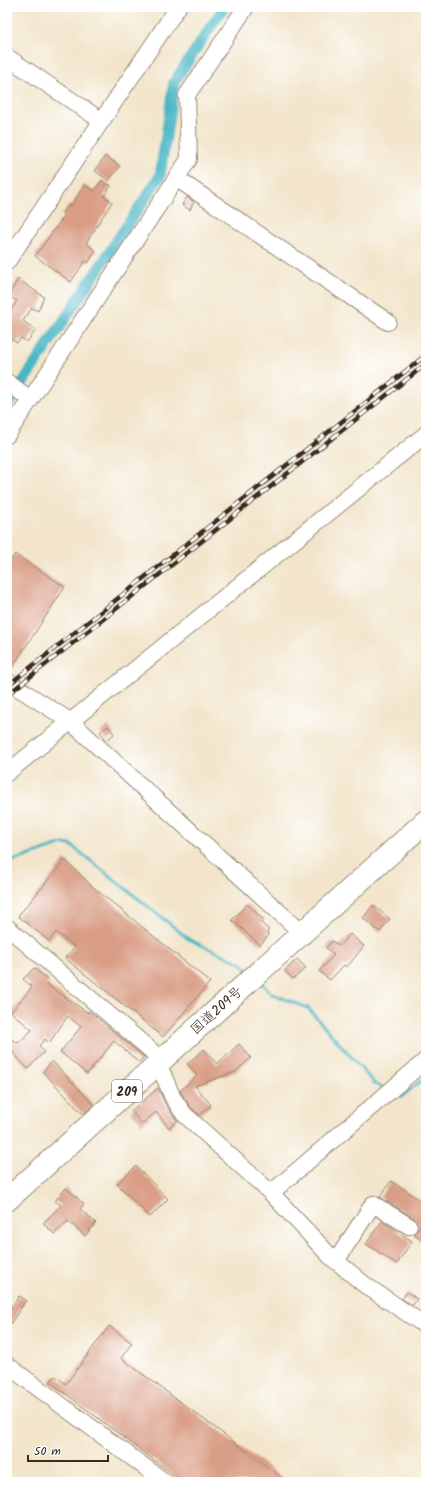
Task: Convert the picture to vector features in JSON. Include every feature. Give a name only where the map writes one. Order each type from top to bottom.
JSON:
[{"type":"highway","name":"国道209号","points":[[7,1200],[426,821]]},
{"type":"street","points":[[7,262],[178,7]]},
{"type":"street","points":[[7,435],[189,159],[187,95],[246,7]]},
{"type":"street","points":[[7,57],[102,121]]},
{"type":"street","points":[[176,178],[388,322]]},
{"type":"street","points":[[7,382],[30,399]]},
{"type":"street","points":[[7,773],[426,434]]},
{"type":"street","points":[[7,681],[70,721],[302,933]]},
{"type":"street","points":[[7,927],[154,1053],[174,1098],[184,1114],[271,1193],[336,1261],[365,1285],[426,1326]]},
{"type":"street","points":[[271,1193],[426,1060]]},
{"type":"street","points":[[336,1261],[373,1204],[409,1226]]},
{"type":"street","points":[[7,1365],[165,1482]]},
{"type":"building","points":[[105,156],[120,166],[109,181],[95,171]]},
{"type":"building","points":[[102,180],[111,186],[104,196],[112,202],[86,243],[96,251],[88,263],[85,261],[71,282],[35,256],[64,216],[62,214],[69,205],[71,206],[84,185],[94,191]]},
{"type":"building","points":[[187,197],[194,202],[190,210],[182,205]]},
{"type":"building","points":[[18,279],[44,297],[38,311],[32,308],[23,321],[36,330],[27,342],[21,338],[17,343],[7,336],[7,316],[17,301],[8,296]]},
{"type":"building","points":[[15,554],[65,587],[9,672],[7,672],[7,566]]},
{"type":"building","points":[[108,726],[114,734],[107,740],[100,732]]},
{"type":"building","points":[[65,860],[93,887],[210,982],[163,1037],[65,958],[75,947],[56,932],[49,941],[18,916]]},
{"type":"building","points":[[247,904],[264,920],[261,923],[269,930],[267,932],[269,935],[260,945],[232,920]]},
{"type":"building","points":[[373,905],[390,919],[380,932],[363,918]]},
{"type":"building","points":[[350,934],[364,946],[347,967],[344,965],[330,980],[319,971],[334,955],[326,948],[332,941],[339,946]]},
{"type":"building","points":[[297,959],[306,968],[293,979],[285,971]]},
{"type":"building","points":[[34,968],[49,981],[46,984],[88,1013],[89,1011],[144,1057],[139,1062],[114,1041],[87,1074],[60,1052],[81,1027],[68,1016],[49,1043],[45,1039],[39,1046],[44,1052],[28,1069],[7,1046],[7,1036],[18,1043],[32,1030],[11,1012],[32,987],[23,979]]},
{"type":"building","points":[[239,1044],[251,1058],[235,1072],[195,1086],[211,1105],[200,1115],[191,1108],[180,1091],[197,1075],[187,1064],[204,1049],[217,1064]]},
{"type":"building","points":[[52,1061],[94,1105],[83,1114],[43,1072]]},
{"type":"building","points":[[158,1088],[165,1103],[177,1121],[169,1128],[156,1112],[142,1124],[131,1111]]},
{"type":"building","points":[[136,1166],[168,1199],[150,1217],[117,1184]]},
{"type":"building","points":[[391,1181],[426,1204],[426,1244],[414,1235],[420,1226],[414,1218],[380,1197]]},
{"type":"building","points":[[66,1188],[84,1204],[80,1209],[96,1223],[85,1236],[68,1221],[54,1234],[43,1223],[61,1205],[55,1201]]},
{"type":"building","points":[[382,1221],[412,1241],[397,1264],[366,1244]]},
{"type":"building","points":[[407,1292],[417,1299],[413,1305],[402,1299]]},
{"type":"building","points":[[19,1296],[26,1300],[7,1329],[7,1314]]},
{"type":"building","points":[[109,1326],[132,1343],[121,1358],[288,1482],[183,1482],[50,1382],[55,1376],[66,1384]]},
{"type":"waterway","points":[[7,406],[160,176],[174,82],[224,7]]},
{"type":"waterway","points":[[7,863],[63,844],[71,845],[190,940],[241,963],[249,971]]},
{"type":"waterway","points":[[260,982],[272,994],[308,1008],[375,1084],[385,1089]]},
{"type":"waterway","points":[[396,1093],[402,1096],[426,1077]]},
{"type":"railway","points":[[7,686],[426,355]]},
{"type":"railway","points":[[7,695],[426,364]]}]
